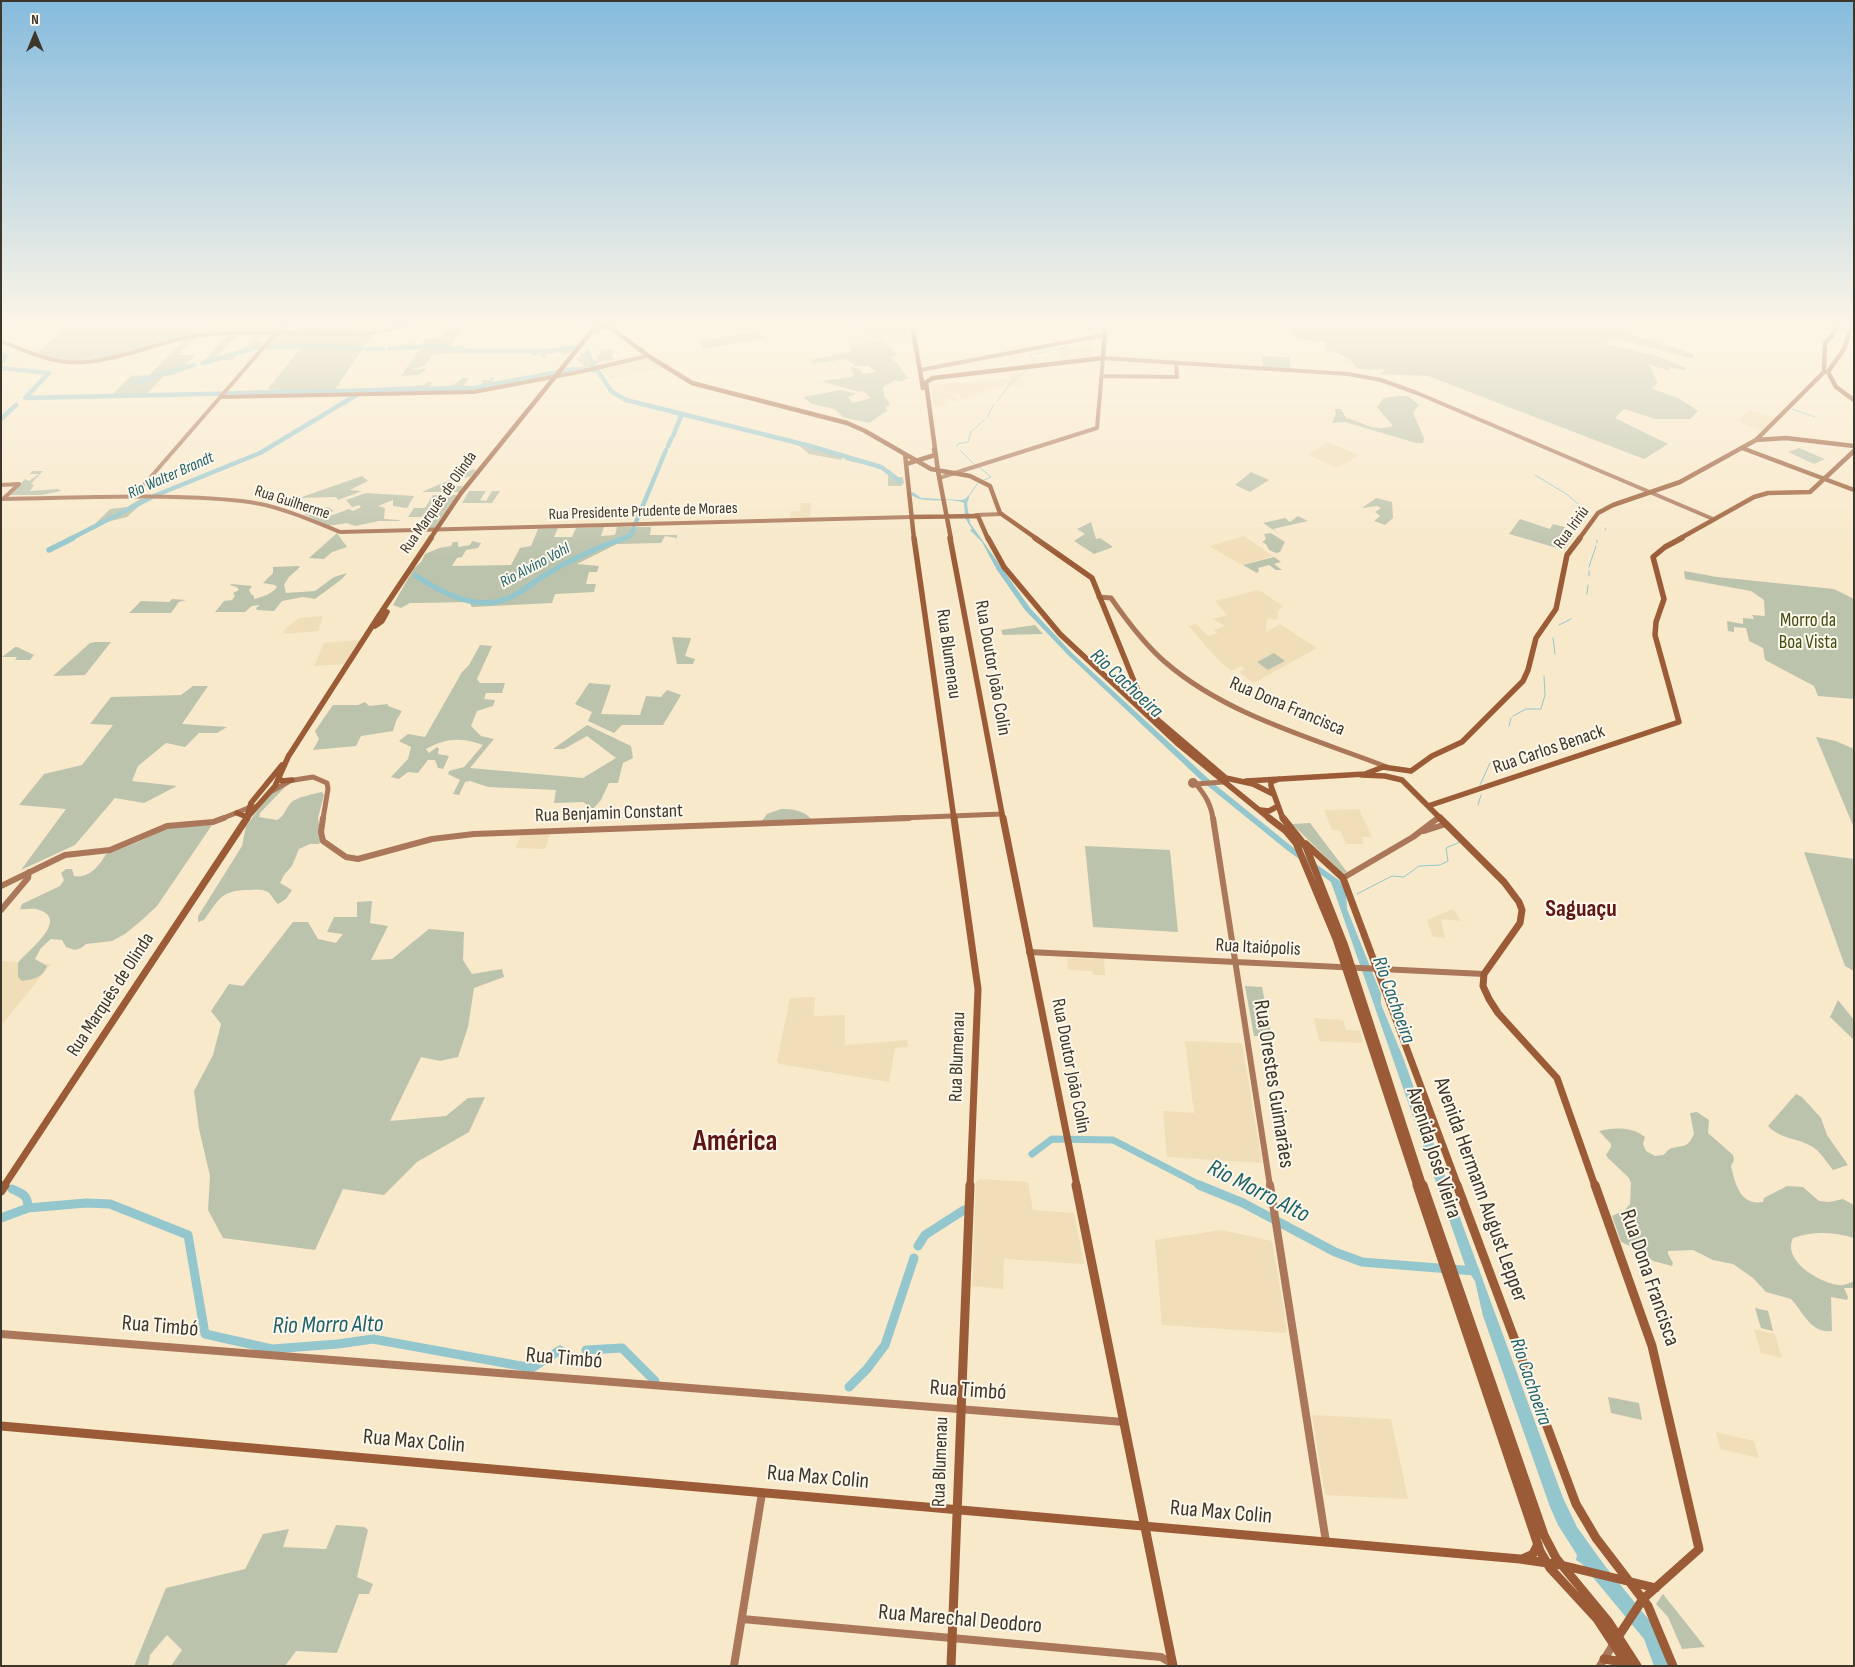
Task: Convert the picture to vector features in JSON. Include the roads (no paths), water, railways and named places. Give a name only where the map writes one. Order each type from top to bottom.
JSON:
[{"type":"main road","points":[[135,496],[216,403]]},
{"type":"main road","name":"Rua Marquês de Olinda","points":[[247,817],[250,805],[289,755],[463,490],[533,403]]},
{"type":"main road","points":[[769,403],[847,423],[938,472],[951,473],[960,472],[1098,428],[1100,403]]},
{"type":"main road","name":"Rua Doutor João Colin","points":[[929,403],[937,454],[935,457],[1002,814],[1173,1665]]},
{"type":"main road","points":[[1438,403],[1713,519],[1751,498],[1768,493],[1807,493],[1853,451],[1846,444]]},
{"type":"main road","points":[[1756,440],[1794,403]]},
{"type":"main road","name":"Rua Iririú","points":[[1362,775],[1387,767],[1402,772],[1410,771],[1432,756],[1462,742],[1520,684],[1528,670],[1536,638],[1554,613],[1564,564],[1569,552],[1598,513],[1612,505],[1680,482],[1756,440],[1786,438],[1854,446]]},
{"type":"main road","points":[[1742,448],[1854,490]]},
{"type":"main road","name":"Rua Blumenau","points":[[905,454],[911,517],[978,989],[951,1666]]},
{"type":"main road","points":[[906,464],[935,457]]},
{"type":"main road","points":[[960,472],[992,487],[997,508],[1002,514],[1092,578],[1142,699]]},
{"type":"main road","points":[[939,478],[951,473]]},
{"type":"main road","name":"Rua Guilherme","points":[[1,484],[19,484],[4,499],[135,496],[248,502],[298,515],[340,532]]},
{"type":"main road","points":[[976,515],[1002,514]]},
{"type":"main road","name":"Rua Presidente Prudente de Moraes","points":[[340,532],[976,515]]},
{"type":"main road","name":"Avenida José Vieira","points":[[976,515],[981,519],[998,559],[1019,587],[1060,634],[1215,781],[1223,782],[1301,839],[1316,872],[1352,967],[1448,1270],[1538,1544],[1546,1562],[1616,1639]]},
{"type":"main road","name":"Rua Carlos Benack","points":[[1428,806],[1679,722],[1655,634],[1656,622],[1664,599],[1653,562],[1654,555],[1664,547],[1713,519]]},
{"type":"main road","points":[[1098,594],[1109,597]]},
{"type":"main road","name":"Rua Dona Francisca","points":[[1109,597],[1148,646],[1164,662],[1230,705],[1387,767]]},
{"type":"main road","points":[[1134,704],[1130,692],[1136,693],[1158,720],[1222,775],[1237,782],[1254,784],[1273,794]]},
{"type":"main road","name":"Rua Marquês de Olinda","points":[[1,1190],[247,817],[275,786],[289,755]]},
{"type":"main road","name":"Rua Dona Francisca","points":[[1369,760],[1381,776]]},
{"type":"main road","points":[[1237,782],[1362,775],[1402,780],[1504,882],[1518,901],[1522,919],[1518,930],[1487,973]]},
{"type":"main road","name":"Rua Benjamin Constant","points":[[261,793],[292,780],[315,777],[322,779],[327,783],[328,789],[322,832],[323,841],[342,855],[354,859],[367,858],[432,839],[482,834],[1002,814]]},
{"type":"main road","points":[[279,778],[282,781],[292,780]]},
{"type":"main road","points":[[1273,794],[1271,782],[1279,779]]},
{"type":"main road","name":"Rua Benjamin Constant","points":[[269,793],[292,780]]},
{"type":"main road","name":"Rua Orestes Guimarães","points":[[1215,781],[1196,784],[1206,796],[1211,808],[1326,1542]]},
{"type":"main road","points":[[261,793],[269,793]]},
{"type":"main road","name":"Avenida José Vieira","points":[[1273,794],[1283,826],[1294,839],[1301,852],[1352,967]]},
{"type":"main road","points":[[217,821],[250,805],[259,803]]},
{"type":"main road","points":[[1,886],[65,855],[115,849],[166,826],[217,821],[237,813],[250,805]]},
{"type":"main road","points":[[1259,810],[1270,811],[1278,806]]},
{"type":"main road","points":[[237,813],[247,817]]},
{"type":"main road","points":[[1343,878],[1420,832],[1438,817]]},
{"type":"main road","points":[[1420,832],[1446,824]]},
{"type":"main road","name":"Avenida Hermann August Lepper","points":[[1301,839],[1343,878],[1375,969],[1572,1494],[1596,1538],[1652,1615],[1673,1666]]},
{"type":"main road","points":[[1,910],[28,878],[29,872]]},
{"type":"main road","name":"Rua Itaiópolis","points":[[1029,952],[1487,973]]},
{"type":"main road","name":"Rua Dona Francisca","points":[[1487,973],[1482,979],[1484,992],[1493,1006],[1548,1065],[1557,1078],[1652,1346],[1699,1549],[1641,1601],[1602,1662]]},
{"type":"main road","name":"Avenida José Vieira","points":[[1448,1270],[1544,1535],[1561,1565],[1602,1612],[1616,1639]]},
{"type":"main road","name":"Rua Timbó","points":[[1,1334],[1124,1422]]},
{"type":"main road","name":"Rua Max Colin","points":[[1,1426],[1521,1559],[1561,1565],[1629,1582]]},
{"type":"main road","points":[[734,1666],[762,1493]]},
{"type":"main road","points":[[1521,1559],[1533,1554],[1538,1544]]},
{"type":"main road","points":[[1575,1594],[1575,1582],[1584,1572]]},
{"type":"main road","points":[[1629,1582],[1656,1588]]},
{"type":"main road","name":"Rua Marechal Deodoro","points":[[742,1619],[1161,1657],[1173,1665]]},
{"type":"main road","points":[[1616,1639],[1626,1666]]},
{"type":"main road","points":[[1616,1639],[1637,1666]]},
{"type":"main road","points":[[1602,1662],[1617,1661],[1626,1666]]},
{"type":"water","points":[[913,492],[921,498],[961,500],[970,494],[967,504],[970,523],[1030,608],[1072,653],[1213,783],[1295,849],[1340,881],[1346,894],[1347,909],[1381,994],[1381,1004],[1404,1060],[1563,1498],[1577,1527],[1605,1566],[1654,1626],[1670,1666],[1654,1666],[1644,1639],[1582,1564],[1576,1560],[1577,1555],[1558,1525],[1550,1507],[1483,1316],[1475,1281],[1466,1268],[1331,882],[1288,851],[1204,783],[1068,655],[1025,610],[997,570],[982,542],[970,530],[972,529],[965,518],[964,503],[951,500],[916,498],[910,494]]},
{"type":"waterway","name":"Rio Walter Brandt","points":[[70,539],[154,496],[260,453],[344,403]]},
{"type":"waterway","name":"Rio Cachoeira","points":[[637,403],[683,414]]},
{"type":"waterway","points":[[987,417],[994,404]]},
{"type":"waterway","points":[[1,419],[16,405]]},
{"type":"waterway","points":[[1792,409],[1815,417]]},
{"type":"waterway","name":"Rio Alvino Vohl","points":[[673,436],[683,414]]},
{"type":"waterway","name":"Rio Cachoeira","points":[[683,414],[810,446],[881,467],[900,481]]},
{"type":"waterway","points":[[957,446],[958,444],[968,442],[971,432],[984,420]]},
{"type":"waterway","name":"Rio Alvino Vohl","points":[[668,446],[671,439]]},
{"type":"waterway","name":"Rio Alvino Vohl","points":[[636,522],[666,450]]},
{"type":"waterway","points":[[960,450],[974,464]]},
{"type":"waterway","points":[[979,467],[991,477],[984,480]]},
{"type":"waterway","points":[[1535,475],[1568,495],[1578,504]]},
{"type":"waterway","points":[[970,494],[978,483]]},
{"type":"waterway","name":"Rio Alvino Vohl","points":[[621,539],[630,536],[634,528]]},
{"type":"waterway","name":"Rio Walter Brandt","points":[[49,550],[73,538]]},
{"type":"waterway","name":"Rio Alvino Vohl","points":[[416,576],[436,588],[459,598],[482,603],[494,602],[516,594],[574,559],[604,545],[625,538]]},
{"type":"waterway","points":[[1589,567],[1596,546]]},
{"type":"waterway","points":[[1589,571],[1589,576]]},
{"type":"waterway","points":[[1587,594],[1588,585]]},
{"type":"waterway","points":[[1559,625],[1571,619]]},
{"type":"waterway","points":[[1553,638],[1555,654]]},
{"type":"waterway","points":[[1513,716],[1526,709],[1541,709],[1545,695],[1544,676]]},
{"type":"waterway","points":[[1509,726],[1511,718]]},
{"type":"waterway","points":[[1480,785],[1490,763]]},
{"type":"waterway","points":[[1478,805],[1481,795]]},
{"type":"waterway","points":[[1357,894],[1392,876],[1404,877],[1419,866],[1440,865],[1448,861],[1446,848],[1460,842]]},
{"type":"waterway","name":"Rio Morro Alto","points":[[1032,1154],[1052,1139],[1113,1140],[1202,1186]]},
{"type":"waterway","name":"Rio Morro Alto","points":[[1199,1185],[1243,1203],[1335,1252],[1362,1262],[1475,1271]]},
{"type":"waterway","points":[[12,1189],[24,1196],[27,1200],[28,1208]]},
{"type":"waterway","name":"Rio Morro Alto","points":[[28,1208],[86,1203],[110,1204],[188,1235],[205,1334],[272,1349],[338,1344],[373,1339],[532,1368],[560,1350]]},
{"type":"waterway","name":"Rio Morro Alto","points":[[1,1218],[28,1208]]},
{"type":"waterway","name":"Rio Morro Alto","points":[[918,1246],[925,1235],[964,1210]]},
{"type":"waterway","name":"Rio Morro Alto","points":[[849,1387],[867,1369],[885,1345],[914,1258]]},
{"type":"waterway","name":"Rio Morro Alto","points":[[586,1350],[622,1348],[655,1381]]},
{"type":"district","name":"Saguaçu","points":[[1581,910]]},
{"type":"district","name":"América","points":[[735,1143]]},
{"type":"park label","name":"Morro da Boa Vista","points":[[1808,632]]}]
